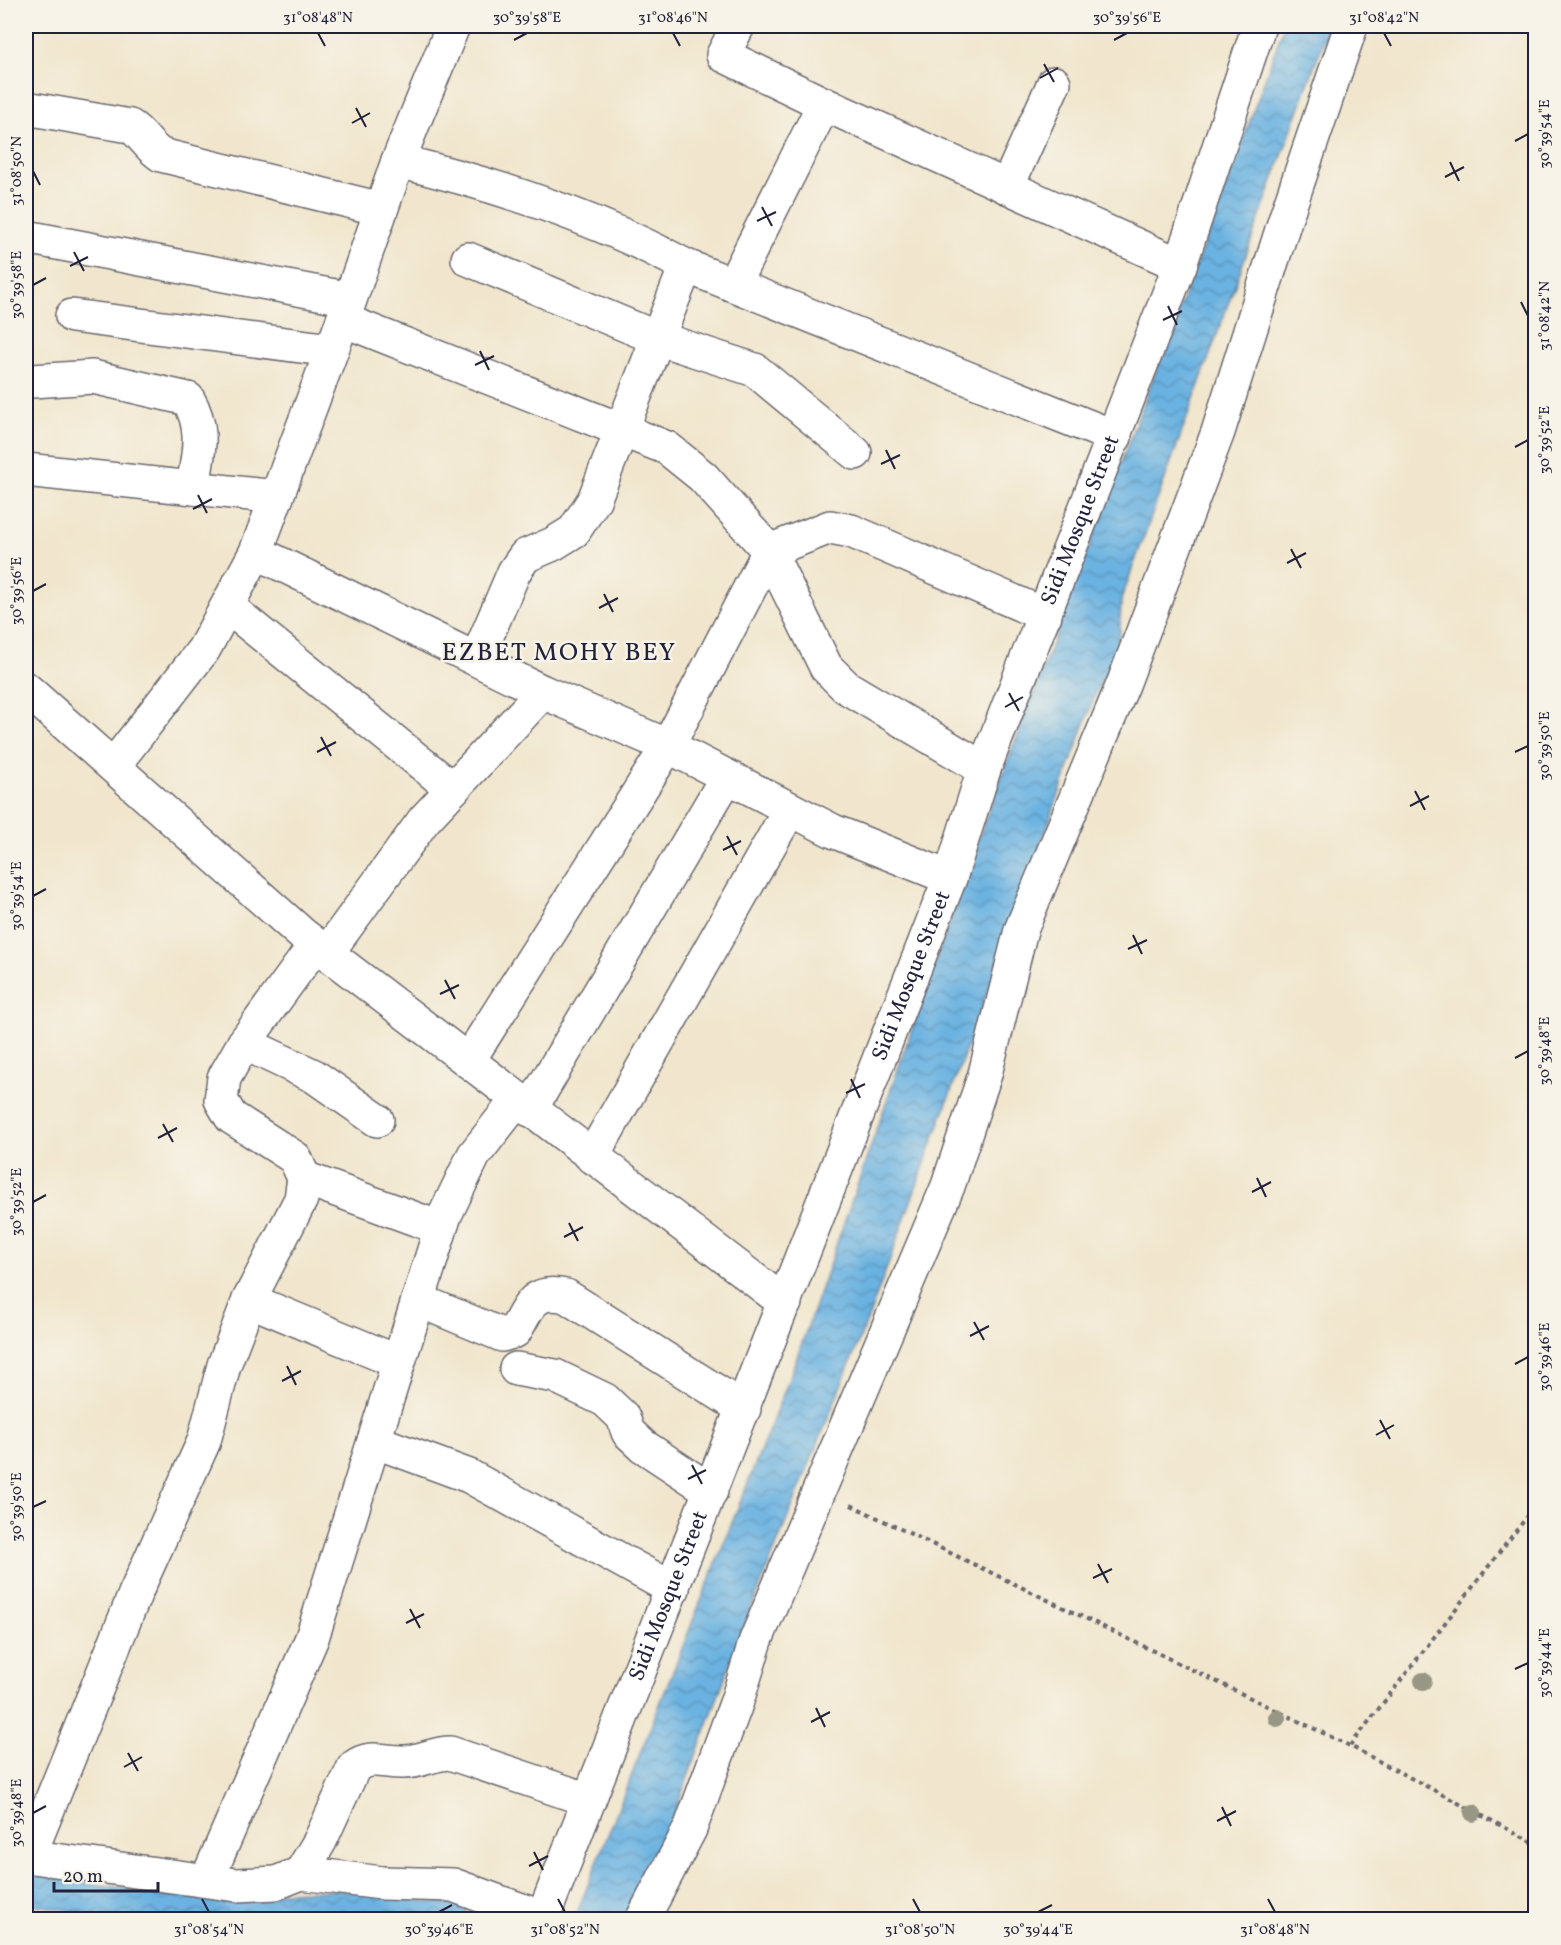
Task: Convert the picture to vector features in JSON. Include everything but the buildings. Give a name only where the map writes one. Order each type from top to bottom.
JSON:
[{"type":"street","points":[[114,765],[204,649],[256,552],[398,161],[453,26]]},
{"type":"street","points":[[738,26],[723,55],[824,104],[1180,265]]},
{"type":"street","name":"Sidi Mosque Street","points":[[542,1919],[744,1409],[950,878],[984,769],[1180,265],[1259,26]]},
{"type":"street","points":[[642,1920],[690,1829],[737,1701],[756,1640],[948,1186],[986,1074],[1021,930],[1124,682],[1218,432],[1286,217],[1352,26]]},
{"type":"street","points":[[1007,187],[1054,83]]},
{"type":"street","points":[[733,285],[824,104]]},
{"type":"street","points":[[26,108],[130,126],[139,131],[147,145],[161,155],[381,209]]},
{"type":"street","points":[[398,161],[462,177],[638,240],[686,266],[1115,437]]},
{"type":"street","points":[[26,237],[346,309],[620,430],[667,448],[684,460],[769,551],[826,667],[846,687],[984,769]]},
{"type":"street","points":[[468,259],[657,338],[754,369],[855,453]]},
{"type":"street","points":[[477,660],[514,572],[525,556],[553,544],[574,531],[594,500],[686,266]]},
{"type":"street","points":[[72,316],[331,350]]},
{"type":"street","points":[[32,381],[93,377],[188,399],[199,417],[200,440],[193,488]]},
{"type":"street","points":[[26,470],[276,497]]},
{"type":"street","points":[[468,1060],[668,746],[769,551],[830,527],[852,531],[1045,615]]},
{"type":"street","points":[[256,552],[543,692],[668,746],[833,831],[950,878]]},
{"type":"street","points":[[228,607],[453,789]]},
{"type":"street","points":[[26,689],[321,949],[785,1303]]},
{"type":"street","points":[[542,1919],[453,1885],[382,1883],[301,1873],[276,1883],[258,1886],[27,1856],[135,1594],[204,1442],[224,1365],[249,1300],[301,1199],[304,1178],[295,1158],[231,1118],[221,1100],[224,1078],[244,1043],[424,820],[543,692]]},
{"type":"street","points":[[207,1880],[312,1638],[440,1228],[474,1155],[524,1105],[727,777]]},
{"type":"street","points":[[592,1157],[790,809]]},
{"type":"street","points":[[244,1043],[314,1076],[377,1120]]},
{"type":"street","points":[[304,1178],[440,1228]]},
{"type":"street","points":[[418,1300],[502,1335],[516,1331],[537,1296],[548,1292],[566,1296],[744,1409]]},
{"type":"street","points":[[249,1300],[398,1362]]},
{"type":"street","points":[[516,1369],[555,1376],[605,1400],[623,1417],[628,1432],[643,1446],[711,1491]]},
{"type":"street","points":[[374,1441],[469,1476],[673,1589]]},
{"type":"street","points":[[301,1873],[320,1841],[354,1767],[362,1761],[374,1758],[405,1762],[436,1753],[450,1753],[590,1800]]},
{"type":"path","points":[[820,1490],[1350,1746],[1536,1844]]},
{"type":"path","points":[[1350,1746],[1536,1505]]},
{"type":"water","points":[[1284,26],[1329,26],[1121,600],[1119,645],[1097,690],[871,1311],[743,1629],[653,1871],[627,1919],[574,1920],[790,1377],[983,826],[1231,173]]},
{"type":"water","points":[[26,1873],[172,1896],[340,1890],[467,1907],[466,1919],[119,1919],[26,1903]]},
{"type":"district","name":"EZBET MOHY BEY","points":[[559,653]]}]
